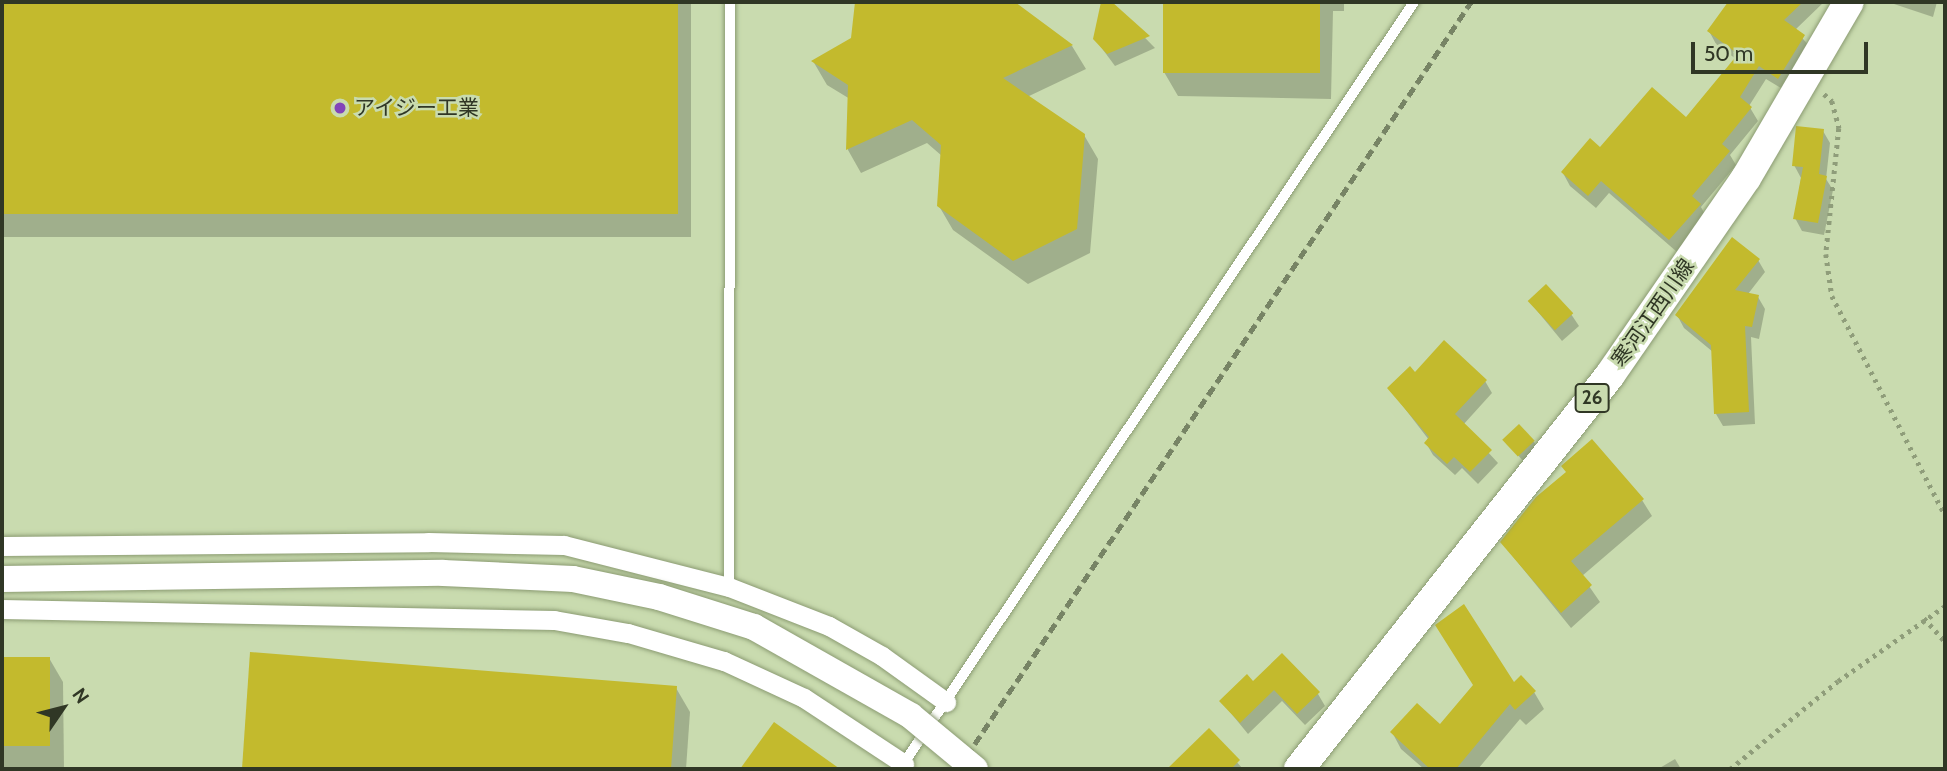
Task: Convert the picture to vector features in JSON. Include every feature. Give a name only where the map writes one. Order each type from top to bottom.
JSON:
[{"type":"main road","name":"寒河江西川線","points":[[1299,769],[1610,375],[1746,178],[1849,2]]},
{"type":"street","points":[[2,546],[428,542],[564,545],[729,587],[830,626],[882,656],[946,702]]},
{"type":"street","points":[[2,579],[443,573],[573,579],[659,597],[754,627],[911,716],[975,769]]},
{"type":"street","points":[[2,609],[554,620],[628,633],[724,660],[804,698],[902,766]]},
{"type":"lane","points":[[729,587],[730,2]]},
{"type":"lane","points":[[902,766],[1414,2]]},
{"type":"path","points":[[1805,78],[1832,101],[1839,128],[1826,254],[1832,296],[1945,515]]},
{"type":"path","points":[[1730,769],[1924,618],[1945,606]]},
{"type":"path","points":[[1924,618],[1945,641]]},
{"type":"building","name":"アイジー工業","points":[[2,2],[678,2],[678,214],[2,214]]},
{"type":"building","points":[[855,2],[1015,2],[1073,45],[1003,78],[1085,134],[1077,229],[1013,261],[937,206],[941,145],[912,120],[846,150],[848,85],[811,61],[851,38]]},
{"type":"building","points":[[1101,2],[1112,2],[1150,36],[1107,54],[1093,39]]},
{"type":"building","points":[[1163,2],[1320,2],[1320,73],[1163,73]]},
{"type":"building","points":[[1728,2],[1803,2],[1784,20],[1805,35],[1778,79],[1759,66],[1740,97],[1752,107],[1722,144],[1730,151],[1692,196],[1701,204],[1669,240],[1601,181],[1588,196],[1561,172],[1590,138],[1600,147],[1652,87],[1686,117],[1738,54],[1707,31]]},
{"type":"building","points":[[1796,126],[1824,129],[1819,174],[1827,176],[1818,223],[1793,219],[1803,167],[1792,166]]},
{"type":"building","points":[[1732,237],[1760,259],[1735,290],[1759,295],[1752,327],[1745,326],[1749,412],[1714,414],[1711,345],[1675,315]]},
{"type":"building","points":[[1546,284],[1573,313],[1555,330],[1528,301]]},
{"type":"building","points":[[1444,340],[1487,380],[1455,414],[1492,450],[1470,472],[1454,457],[1447,464],[1424,443],[1429,437],[1387,388],[1410,366],[1415,372]]},
{"type":"building","points":[[1519,424],[1535,441],[1518,457],[1502,440]]},
{"type":"building","points":[[1592,439],[1644,499],[1571,561],[1592,585],[1561,613],[1500,542],[1536,497],[1566,472],[1561,466]]},
{"type":"building","points":[[1464,604],[1514,682],[1521,675],[1536,691],[1515,710],[1510,704],[1456,769],[1430,769],[1390,732],[1417,703],[1440,724],[1473,685],[1435,625]]},
{"type":"building","points":[[250,652],[677,686],[671,769],[242,769]]},
{"type":"building","points":[[1282,653],[1320,692],[1297,714],[1274,690],[1240,723],[1219,701],[1247,674],[1253,681]]},
{"type":"building","points":[[2,657],[50,657],[50,746],[2,746]]},
{"type":"building","points":[[774,722],[840,769],[740,769]]},
{"type":"building","points":[[1209,728],[1240,760],[1231,769],[1167,769]]},
{"type":"railway","points":[[958,769],[1471,2]]},
{"type":"place","name":"アイジー工業","points":[[340,108]]}]
